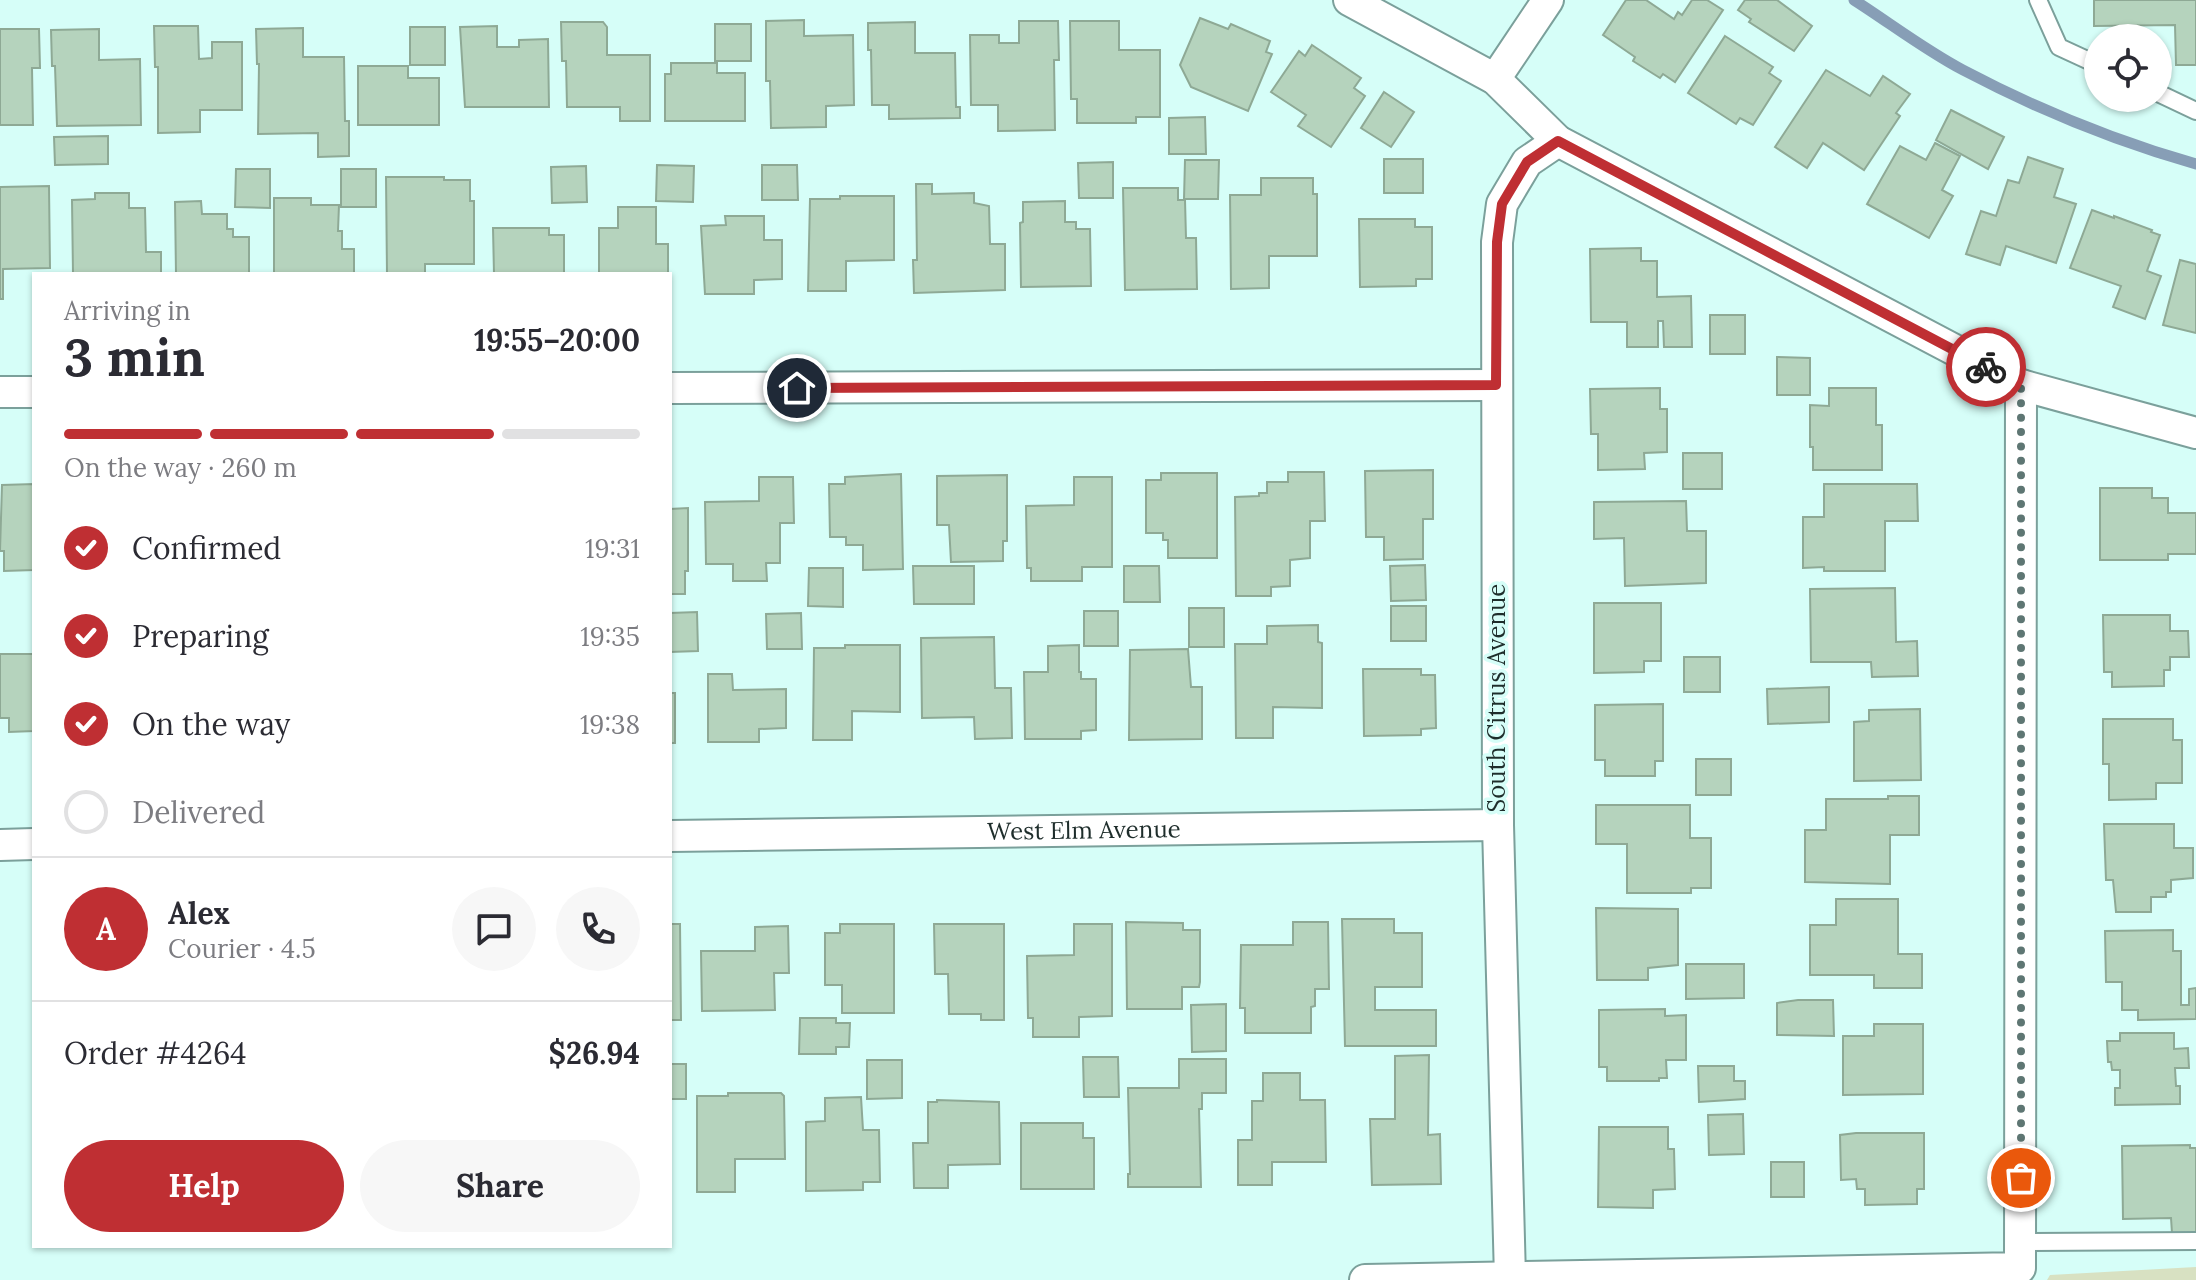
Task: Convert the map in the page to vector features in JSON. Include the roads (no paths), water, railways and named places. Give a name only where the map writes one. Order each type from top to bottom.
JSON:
[{"type":"street","points":[[1349,0],[1495,79],[1558,141],[2021,385],[2196,433]]},
{"type":"street","points":[[1495,79],[1548,0]]},
{"type":"street","name":"South Citrus Avenue","points":[[1510,1278],[1498,825],[1497,242],[1502,204],[1527,162],[1558,141]]},
{"type":"street","points":[[672,388],[1496,385]]},
{"type":"street","points":[[1365,1280],[1675,1278],[2020,1255],[2021,385]]},
{"type":"street","points":[[0,392],[32,392]]},
{"type":"street","name":"West Elm Avenue","points":[[672,836],[1498,825]]},
{"type":"street","points":[[0,845],[32,844]]},
{"type":"lane","points":[[2038,0],[2059,47],[2084,59]]},
{"type":"lane","points":[[2172,100],[2196,111]]},
{"type":"lane","points":[[2020,1255],[2196,1241]]},
{"type":"waterway","points":[[1854,0],[1949,62],[2019,98],[2106,134],[2196,164]]}]
